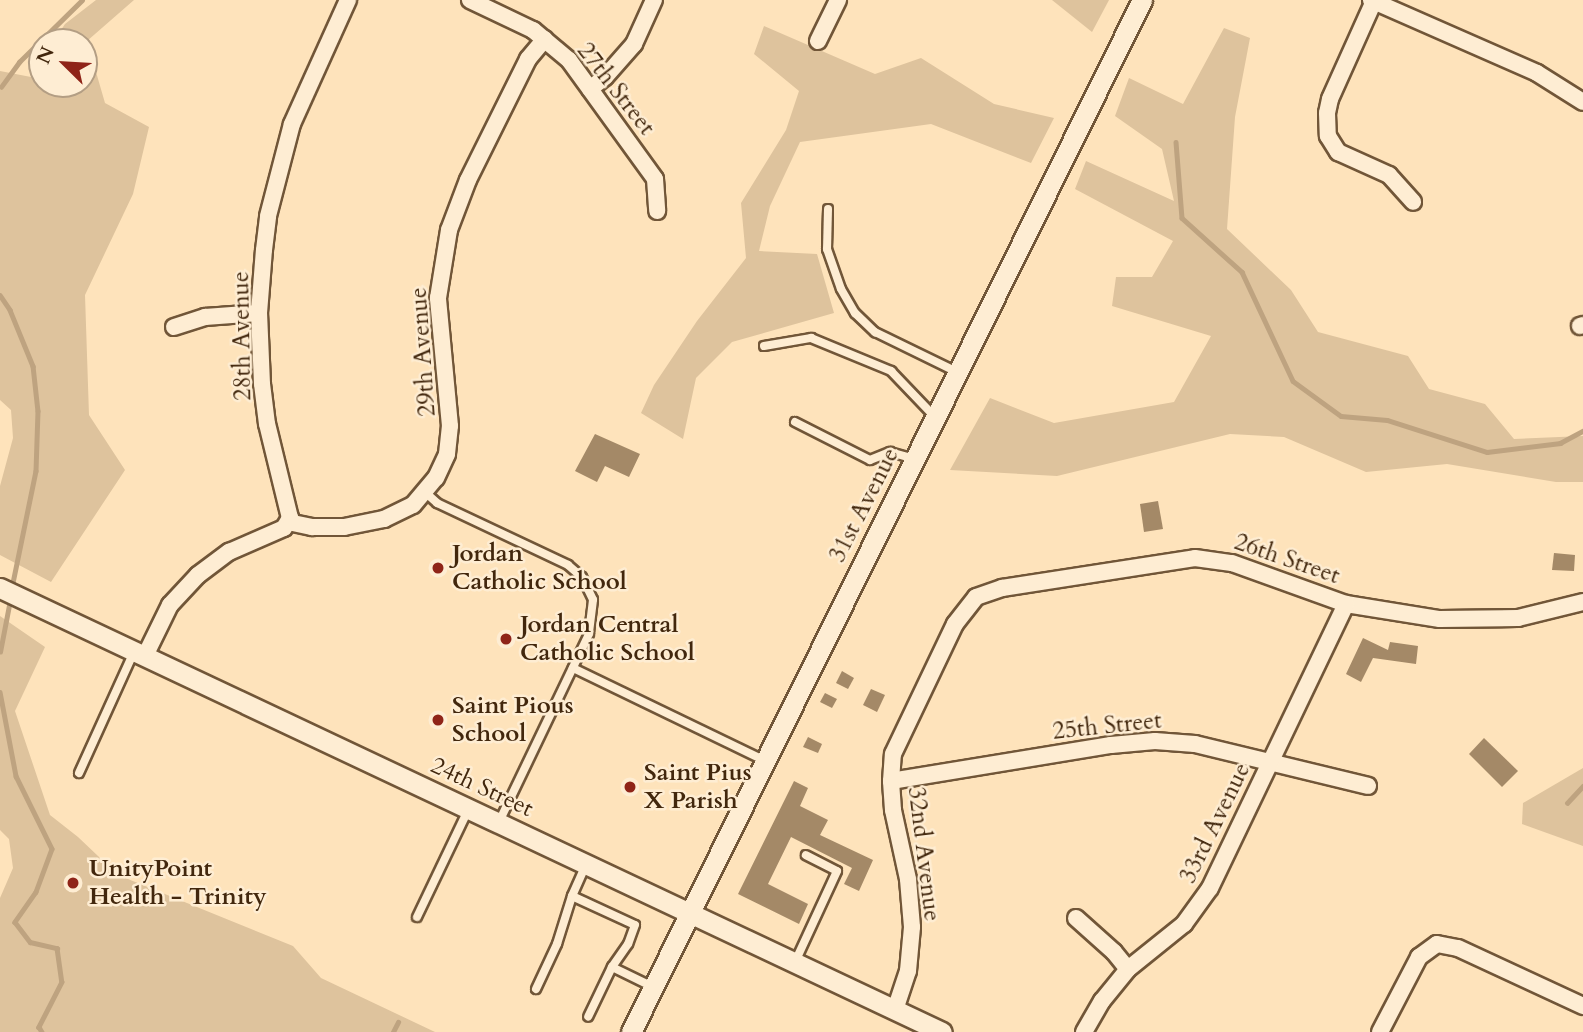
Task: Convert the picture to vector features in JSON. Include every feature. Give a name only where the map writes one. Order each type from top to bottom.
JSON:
[{"type":"street","name":"28th Avenue","points":[[289,522],[290,512],[267,424],[259,313],[268,216],[288,136],[307,85],[348,0]]},
{"type":"street","name":"27th Street","points":[[471,0],[516,21],[545,39],[569,60],[655,179],[657,211]]},
{"type":"street","points":[[590,89],[606,77],[634,44],[654,0]]},
{"type":"street","points":[[818,41],[838,0]]},
{"type":"street","name":"31st Avenue","points":[[631,1032],[1142,0]]},
{"type":"street","points":[[1413,202],[1389,175],[1339,152],[1328,136],[1327,113],[1330,99],[1373,1],[1538,73],[1583,102]]},
{"type":"street","name":"29th Avenue","points":[[289,522],[312,527],[367,524],[400,512],[426,493],[447,454],[450,426],[439,298],[449,230],[468,180],[528,59],[545,39]]},
{"type":"street","points":[[174,327],[205,317],[259,313]]},
{"type":"street","points":[[140,653],[170,605],[198,575],[229,552],[277,533],[289,522]]},
{"type":"street","name":"26th Street","points":[[976,597],[1002,588],[1112,569],[1170,560],[1214,558],[1346,604],[1467,620],[1518,618],[1583,602]]},
{"type":"street","name":"24th Street","points":[[0,587],[942,1032]]},
{"type":"street","name":"32nd Avenue","points":[[895,1010],[908,971],[912,927],[908,879],[893,810],[891,781],[894,754],[906,722],[955,624],[976,597]]},
{"type":"street","name":"33rd Avenue","points":[[1084,1032],[1102,1001],[1128,969],[1184,924],[1210,888],[1346,604]]},
{"type":"street","name":"25th Street","points":[[891,781],[1144,741],[1195,744],[1368,786]]},
{"type":"street","points":[[1076,918],[1114,952],[1128,969]]},
{"type":"street","points":[[1380,1032],[1419,957],[1437,944],[1458,948],[1583,1006]]},
{"type":"lane","points":[[828,209],[827,249],[841,289],[855,313],[875,332],[957,372]]},
{"type":"lane","points":[[764,346],[811,338],[891,371],[935,417]]},
{"type":"lane","points":[[795,422],[870,460],[890,453],[915,459]]},
{"type":"lane","points":[[426,493],[437,503],[568,565],[582,577],[591,593],[594,610],[589,634],[499,822]]},
{"type":"lane","points":[[79,774],[140,653]]},
{"type":"lane","points":[[573,668],[765,761]]},
{"type":"lane","points":[[417,917],[469,808]]},
{"type":"lane","points":[[795,962],[837,871],[806,855]]},
{"type":"lane","points":[[536,989],[557,944],[586,863]]},
{"type":"lane","points":[[572,896],[635,925],[628,944],[612,967],[588,1017]]},
{"type":"lane","points":[[612,967],[653,987]]},
{"type":"shaded area","points":[[96,0],[134,0],[98,31],[98,28],[62,28]]},
{"type":"shaded area","points":[[1052,0],[1109,0],[1092,32]]},
{"type":"shaded area","points":[[764,26],[875,74],[921,58],[994,104],[1054,118],[1031,163],[931,124],[800,142],[770,206],[759,251],[817,254],[834,313],[732,342],[696,378],[683,439],[641,413],[654,385],[697,321],[746,258],[741,203],[786,130],[799,91],[754,54]]},
{"type":"shaded area","points":[[1224,28],[1250,38],[1235,117],[1227,229],[1291,290],[1318,332],[1408,356],[1429,389],[1485,404],[1514,439],[1583,436],[1583,482],[1556,482],[1447,464],[1366,472],[1284,437],[1230,434],[1057,476],[950,470],[990,398],[1054,423],[1174,402],[1211,336],[1112,306],[1116,277],[1152,277],[1173,241],[1075,189],[1086,161],[1174,201],[1162,149],[1115,116],[1129,78],[1183,104]]},
{"type":"shaded area","points":[[0,71],[28,76],[28,98],[98,98],[98,79],[105,103],[149,127],[133,194],[85,295],[89,415],[125,470],[51,582],[0,555],[0,486],[13,438],[11,410],[0,400]]},
{"type":"shaded area","name":"UnityPoint Health - Trinity","points":[[0,616],[45,647],[15,711],[50,815],[118,875],[293,946],[321,978],[435,1032],[0,1032],[0,898],[13,868],[9,839],[0,830]]},
{"type":"shaded area","points":[[1583,768],[1583,846],[1522,824],[1523,803]]},
{"type":"building","points":[[595,434],[640,454],[629,477],[605,466],[597,482],[575,471]]},
{"type":"building","points":[[1158,501],[1163,529],[1144,532],[1140,504]]},
{"type":"building","points":[[1554,553],[1575,555],[1574,571],[1552,570]]},
{"type":"building","points":[[1363,638],[1388,650],[1390,642],[1418,646],[1416,664],[1373,658],[1361,682],[1346,674]]},
{"type":"building","points":[[842,671],[854,678],[848,689],[836,683]]},
{"type":"building","points":[[871,689],[885,695],[877,712],[863,705]]},
{"type":"building","points":[[825,693],[837,699],[832,708],[820,702]]},
{"type":"building","points":[[808,737],[822,744],[818,753],[803,747]]},
{"type":"building","points":[[1484,738],[1518,771],[1502,787],[1469,754]]},
{"type":"building","points":[[794,781],[808,788],[800,806],[828,820],[820,835],[873,860],[859,891],[844,884],[852,868],[791,837],[768,884],[808,904],[799,924],[738,894]]},
{"type":"waterway","points":[[1,87],[19,62],[82,0]]},
{"type":"waterway","points":[[1176,142],[1182,218],[1242,272],[1293,381],[1341,416],[1387,420],[1487,452],[1560,443],[1583,431]]},
{"type":"waterway","points":[[0,295],[10,310],[33,366],[38,411],[36,471],[12,588]]},
{"type":"waterway","points":[[0,652],[10,600]]},
{"type":"waterway","points":[[0,692],[16,776],[52,849],[36,892],[15,922],[30,942],[57,948],[62,982],[39,1027],[42,1032]]},
{"type":"waterway","points":[[1567,803],[1583,786]]},
{"type":"waterway","points":[[393,1032],[398,1022]]},
{"type":"place","name":"Jordan Catholic School","points":[[438,568]]},
{"type":"place","name":"Jordan Central Catholic School","points":[[506,639]]},
{"type":"place","name":"Saint Pious School","points":[[438,720]]},
{"type":"place","name":"Saint Pius X Parish","points":[[630,787]]},
{"type":"place","name":"UnityPoint Health - Trinity","points":[[73,883]]}]
